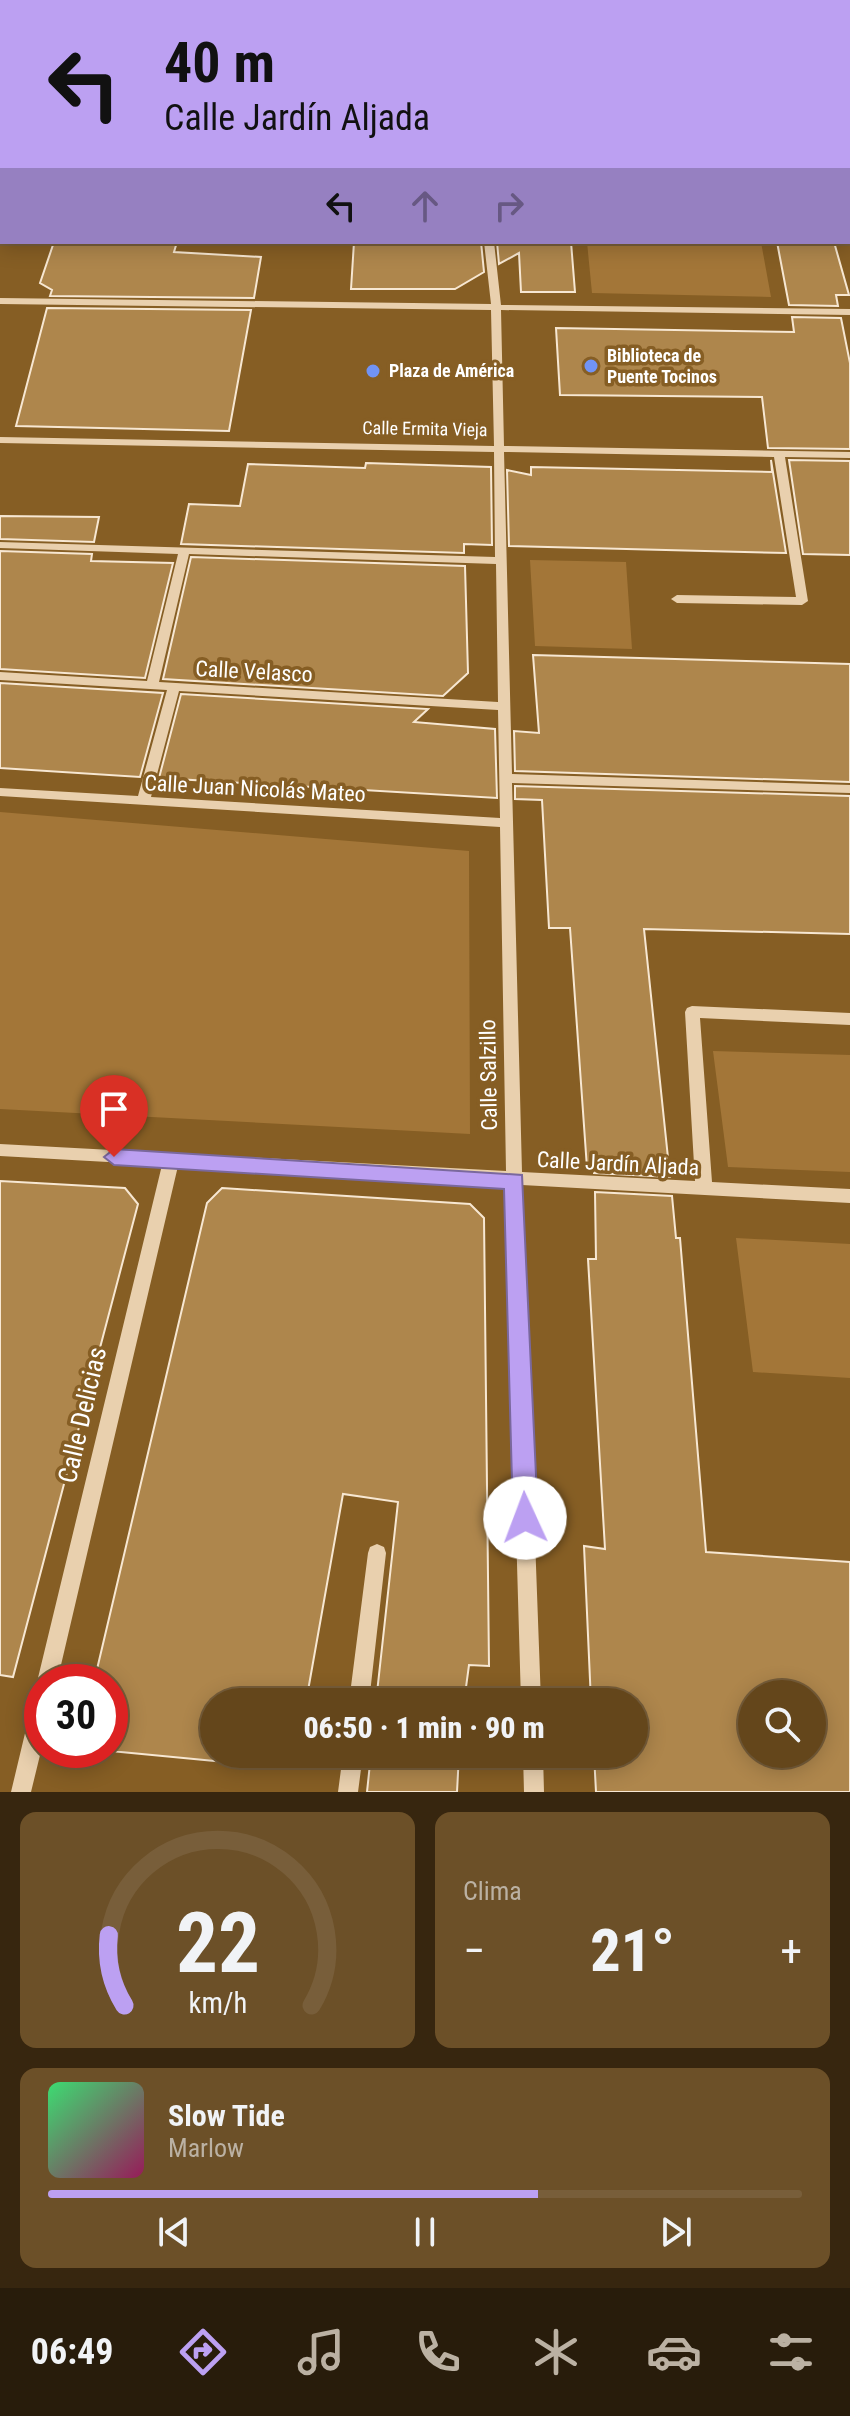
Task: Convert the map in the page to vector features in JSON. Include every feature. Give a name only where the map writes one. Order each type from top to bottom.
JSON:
[{"type":"street","points":[[489,244],[496,305],[499,448]]},
{"type":"street","points":[[0,301],[496,305],[850,312]]},
{"type":"street","name":"Calle Ermita Vieja","points":[[0,440],[850,455]]},
{"type":"street","name":"Calle Salzillo","points":[[499,448],[514,1181],[531,1688]]},
{"type":"street","points":[[677,599],[802,601],[779,453]]},
{"type":"street","points":[[0,545],[501,561]]},
{"type":"street","points":[[152,685],[184,551]]},
{"type":"street","name":"Calle Velasco","points":[[0,676],[505,706]]},
{"type":"street","points":[[143,801],[174,686]]},
{"type":"street","points":[[506,778],[850,789]]},
{"type":"street","name":"Calle Juan Nicolás Mateo","points":[[0,792],[507,823]]},
{"type":"street","points":[[704,1189],[692,1012],[850,1019]]},
{"type":"street","name":"Calle Jardín Aljada","points":[[0,1150],[514,1181],[850,1196]]},
{"type":"street","name":"Calle Delicias","points":[[51,1664],[171,1160]]},
{"type":"street","points":[[361,1688],[377,1553]]},
{"type":"street","points":[[21,1792],[27,1768]]},
{"type":"street","points":[[348,1792],[351,1768]]},
{"type":"street","points":[[533,1768],[534,1792]]},
{"type":"shaded area","points":[[587,244],[761,244],[771,297],[592,293]]},
{"type":"shaded area","points":[[530,560],[626,562],[632,649],[535,646]]},
{"type":"shaded area","points":[[0,812],[469,851],[470,1134],[0,1109]]},
{"type":"shaded area","points":[[713,1051],[850,1055],[850,1172],[728,1167]]},
{"type":"shaded area","points":[[736,1238],[850,1244],[850,1378],[753,1372]]},
{"type":"building","points":[[53,244],[176,244],[174,252],[261,257],[254,298],[50,296],[52,290],[40,283]]},
{"type":"building","points":[[354,244],[481,244],[484,272],[455,289],[351,289]]},
{"type":"building","points":[[497,244],[571,244],[575,292],[521,292],[519,253],[499,264]]},
{"type":"building","points":[[777,244],[835,244],[849,295],[836,295],[838,306],[789,305]]},
{"type":"building","points":[[47,308],[251,310],[229,431],[16,426]]},
{"type":"building","points":[[792,317],[841,318],[850,363],[850,449],[768,448],[762,397],[560,395],[556,328],[794,332]]},
{"type":"building","points":[[771,460],[786,553],[509,546],[507,470],[531,475],[531,467],[772,472]]},
{"type":"building","points":[[789,460],[850,461],[850,555],[803,554]]},
{"type":"building","points":[[366,463],[491,467],[492,545],[464,544],[464,553],[181,544],[189,504],[240,506],[248,464],[365,468]]},
{"type":"building","points":[[0,516],[99,517],[94,542],[0,539]]},
{"type":"building","points":[[0,551],[92,554],[91,561],[173,563],[145,678],[0,669]]},
{"type":"building","points":[[191,557],[465,566],[468,673],[443,696],[163,679]]},
{"type":"building","points":[[533,655],[850,664],[850,782],[515,771],[514,731],[539,733]]},
{"type":"building","points":[[0,683],[163,693],[140,777],[0,768]]},
{"type":"building","points":[[181,694],[428,709],[414,722],[495,729],[497,798],[159,778]]},
{"type":"building","points":[[515,786],[850,796],[850,934],[644,929],[670,1177],[594,1173],[594,1168],[587,1168],[570,928],[549,928],[542,800],[515,799]]},
{"type":"building","points":[[0,1181],[125,1188],[138,1204],[13,1677],[0,1675]]},
{"type":"building","points":[[222,1188],[470,1204],[484,1218],[489,1666],[469,1665],[466,1688],[378,1688],[398,1502],[343,1494],[308,1688],[200,1688],[200,1760],[128,1753],[128,1664],[98,1664],[207,1203]]},
{"type":"building","points":[[595,1192],[672,1196],[676,1238],[680,1238],[706,1552],[850,1562],[850,1792],[596,1792],[595,1768],[648,1768],[648,1688],[590,1688],[584,1546],[605,1549],[588,1259],[596,1259]]},
{"type":"building","points":[[370,1768],[458,1768],[457,1792],[367,1792]]},
{"type":"place","name":"Biblioteca de Puente Tocinos","points":[[591,366]]},
{"type":"place","name":"Plaza de América","points":[[373,371]]},
{"type":"route","points":[[114,1157],[514,1181],[525,1518]]}]
